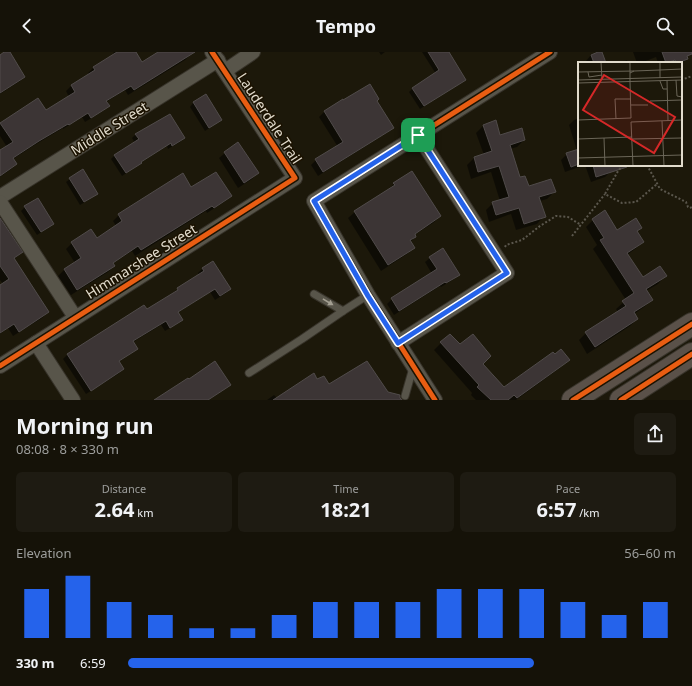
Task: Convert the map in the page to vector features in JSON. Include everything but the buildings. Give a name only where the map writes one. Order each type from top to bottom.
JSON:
[{"type":"main road","points":[[573,400],[692,324]]},
{"type":"main road","points":[[621,400],[690,359]]},
{"type":"street","name":"Middle Street","points":[[0,197],[218,61],[254,52]]},
{"type":"street","points":[[435,400],[368,296],[314,201],[550,52]]},
{"type":"street","name":"Lauderdale Trail","points":[[218,61],[295,178]]},
{"type":"street","points":[[398,343],[507,273],[418,135]]},
{"type":"street","name":"Himmarshee Street","points":[[0,366],[295,178]]},
{"type":"street","points":[[0,202],[75,317]]},
{"type":"street","points":[[36,343],[73,400]]},
{"type":"lane","points":[[314,294],[343,311]]},
{"type":"lane","points":[[249,373],[368,296]]},
{"type":"lane","points":[[405,396],[414,367]]},
{"type":"path","points":[[682,80],[692,76]]},
{"type":"path","points":[[572,236],[605,194],[622,166]]},
{"type":"path","points":[[648,166],[660,189],[686,202],[688,207],[692,207]]},
{"type":"path","points":[[605,194],[622,203],[636,202],[657,184]]},
{"type":"path","points":[[505,249],[506,245],[522,240],[556,216],[568,217],[581,225]]},
{"type":"cycle path","points":[[0,366],[295,178],[212,52]]},
{"type":"cycle path","points":[[435,400],[368,295],[314,201],[550,52]]},
{"type":"cycle path","points":[[573,400],[692,324]]},
{"type":"cycle path","points":[[621,400],[692,354]]},
{"type":"route","points":[[418,135],[507,273],[398,343],[368,296],[314,201],[418,135]]}]
